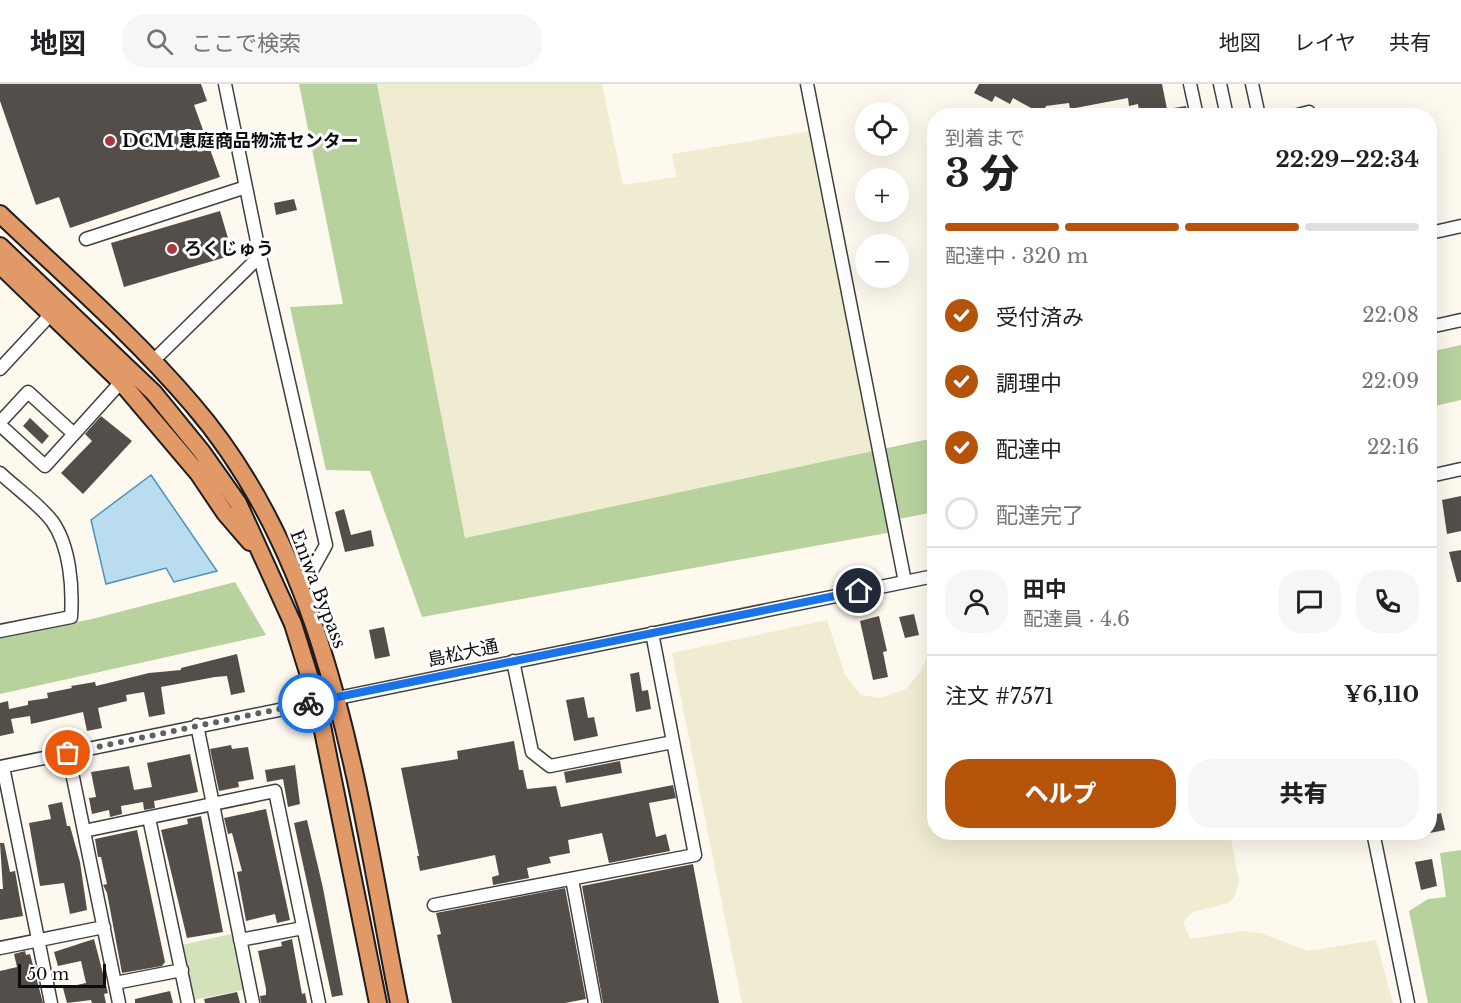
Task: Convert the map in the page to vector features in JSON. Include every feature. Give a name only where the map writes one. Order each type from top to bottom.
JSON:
[{"type":"highway","name":"Eniwa Bypass","points":[[0,214],[153,361],[193,404],[257,495],[284,544],[337,697],[399,1003]]},
{"type":"highway","name":"Eniwa Bypass","points":[[0,246],[124,362],[178,422],[238,503],[293,624],[316,701],[378,1003]]},
{"type":"highway","points":[[0,265],[121,382],[198,473],[225,513],[262,557]]},
{"type":"street","points":[[225,84],[260,256],[326,545],[301,590]]},
{"type":"street","points":[[807,84],[905,582]]},
{"type":"street","points":[[1190,84],[1195,108]]},
{"type":"street","points":[[1220,84],[1225,108]]},
{"type":"street","points":[[1252,84],[1257,108]]},
{"type":"street","points":[[86,239],[246,187]]},
{"type":"street","points":[[1437,231],[1461,226]]},
{"type":"street","points":[[153,361],[260,256]]},
{"type":"street","points":[[0,369],[51,314]]},
{"type":"street","points":[[1437,325],[1461,320]]},
{"type":"street","points":[[74,434],[28,392],[1,420],[45,466],[74,434],[121,382]]},
{"type":"street","points":[[1437,474],[1461,469]]},
{"type":"street","points":[[0,473],[52,521],[64,549],[73,597],[71,617],[0,631]]},
{"type":"street","name":"島松大通","points":[[2,767],[197,725],[927,577]]},
{"type":"street","points":[[435,906],[695,855],[652,633]]},
{"type":"street","points":[[513,662],[532,753],[550,766],[673,742]]},
{"type":"street","points":[[197,725],[211,805],[253,1003]]},
{"type":"street","points":[[68,753],[119,1003]]},
{"type":"street","points":[[2,767],[51,1003]]},
{"type":"street","points":[[84,831],[275,791],[319,1003]]},
{"type":"street","points":[[149,818],[188,1003]]},
{"type":"street","points":[[1375,840],[1408,1003]]},
{"type":"street","points":[[572,879],[595,1003]]},
{"type":"street","points":[[0,948],[104,927]]},
{"type":"street","points":[[240,940],[303,928]]},
{"type":"street","points":[[115,983],[182,970]]},
{"type":"shaded area","points":[[377,84],[602,84],[623,185],[676,177],[672,154],[810,131],[874,452],[465,538]]},
{"type":"shaded area","points":[[827,620],[845,675],[861,695],[880,698],[906,689],[920,672],[927,657],[927,840],[1231,840],[1239,881],[1235,895],[1229,903],[1193,912],[1183,922],[1190,939],[1242,931],[1261,933],[1308,951],[1376,940],[1393,1003],[742,1003],[672,653]]},
{"type":"green space","points":[[299,84],[377,84],[465,538],[927,439],[927,513],[899,519],[887,533],[422,617],[370,471],[326,470],[290,307],[343,304]]},
{"type":"green space","points":[[1461,345],[1461,400],[1437,405],[1437,350]]},
{"type":"green space","points":[[235,582],[266,635],[0,694],[0,637],[92,619]]},
{"type":"green space","points":[[1461,850],[1461,1003],[1428,1003],[1409,911],[1428,899],[1446,897],[1440,853]]},
{"type":"green space","points":[[231,934],[243,990],[194,1000],[182,945]]},
{"type":"water","points":[[151,475],[217,571],[174,582],[166,568],[106,584],[91,520]]},
{"type":"building","name":"DCM 恵庭商品物流センター","points":[[0,84],[201,84],[207,101],[194,105],[220,177],[70,228],[59,197],[36,205],[0,101]]},
{"type":"building","points":[[979,84],[1162,84],[1167,108],[1139,108],[1138,104],[1129,106],[1128,98],[1075,108],[1070,108],[1069,103],[1045,108],[1031,108],[1013,98],[1010,104],[995,96],[992,102],[974,93]]},
{"type":"building","points":[[294,199],[297,210],[276,215],[274,203]]},
{"type":"building","name":"ろくじゅう","points":[[220,211],[233,255],[124,287],[111,243]]},
{"type":"building","points":[[101,416],[132,441],[83,494],[61,473],[92,441],[85,434]]},
{"type":"building","points":[[30,418],[49,436],[42,444],[23,426]]},
{"type":"building","points":[[1461,496],[1461,531],[1447,534],[1442,500]]},
{"type":"building","points":[[344,509],[351,535],[371,530],[374,546],[345,552],[335,512]]},
{"type":"building","points":[[1461,550],[1461,582],[1457,582],[1449,552]]},
{"type":"building","points":[[914,614],[919,635],[905,638],[899,617]]},
{"type":"building","points":[[879,616],[887,651],[883,652],[888,677],[873,680],[860,621]]},
{"type":"building","points":[[384,627],[390,656],[375,659],[369,630]]},
{"type":"building","points":[[237,654],[245,692],[231,695],[227,676],[215,677],[161,687],[165,714],[149,717],[144,692],[126,695],[127,701],[98,708],[102,728],[87,731],[83,712],[31,724],[30,716],[11,719],[14,733],[0,736],[0,703],[8,701],[9,709],[28,705],[28,701],[48,698],[47,693],[72,688],[71,686],[95,682],[96,686],[149,673],[181,670],[181,668]]},
{"type":"building","points":[[639,672],[642,691],[648,690],[651,709],[636,712],[630,674]]},
{"type":"building","points":[[584,697],[588,718],[594,717],[598,736],[574,741],[566,700]]},
{"type":"building","points":[[514,741],[519,770],[523,770],[527,789],[556,786],[561,807],[673,785],[676,798],[649,803],[656,837],[666,834],[670,851],[609,863],[602,833],[568,840],[570,853],[549,857],[551,863],[527,868],[529,878],[493,885],[492,877],[499,875],[495,855],[420,871],[401,768],[458,759],[457,751]]},
{"type":"building","points":[[231,745],[232,749],[248,747],[254,779],[238,782],[239,787],[219,791],[210,749]]},
{"type":"building","points":[[190,754],[198,792],[154,801],[155,808],[144,810],[143,802],[121,806],[122,814],[110,817],[109,810],[92,814],[89,798],[96,797],[91,772],[129,766],[134,790],[152,787],[147,763]]},
{"type":"building","points":[[620,761],[622,773],[566,783],[564,772]]},
{"type":"building","points":[[295,765],[300,804],[288,807],[283,779],[267,782],[265,770]]},
{"type":"building","points":[[62,802],[67,826],[70,826],[80,862],[87,910],[70,914],[64,883],[40,886],[29,823],[51,819],[48,805]]},
{"type":"building","points":[[266,809],[290,920],[277,923],[275,914],[246,921],[237,872],[242,871],[232,833],[228,834],[224,818]]},
{"type":"building","points":[[1441,813],[1445,830],[1437,832],[1437,814]]},
{"type":"building","points":[[201,816],[223,932],[187,938],[161,830],[188,824],[187,819]]},
{"type":"building","points":[[307,820],[323,888],[343,995],[332,997],[294,823]]},
{"type":"building","points":[[137,830],[165,962],[162,966],[122,973],[107,893],[103,885],[107,884],[95,839]]},
{"type":"building","points":[[0,843],[4,843],[10,872],[15,871],[23,916],[0,920],[0,889],[3,889]]},
{"type":"building","points":[[1432,859],[1437,886],[1421,890],[1415,862]]},
{"type":"building","points":[[693,864],[719,1003],[603,1003],[582,886]]},
{"type":"building","points":[[565,888],[586,999],[565,1003],[452,1003],[437,935],[441,934],[436,913]]},
{"type":"building","points":[[94,939],[108,993],[104,994],[106,1003],[92,1003],[91,1000],[67,1003],[63,988],[86,983],[81,961],[58,966],[54,952]]},
{"type":"building","points":[[292,939],[302,994],[305,993],[307,1003],[261,1003],[260,996],[266,995],[266,989],[258,951],[282,946],[281,942]]},
{"type":"building","points":[[25,951],[26,955],[30,954],[43,1003],[0,1003],[0,971],[17,967],[14,954]]},
{"type":"building","points":[[170,991],[173,1003],[135,1003],[135,999]]},
{"type":"building","points":[[237,992],[240,1003],[205,1003],[204,999]]},
{"type":"way so far","points":[[68,753],[308,703]]},
{"type":"place","name":"DCM 恵庭商品物流センター","points":[[110,141]]},
{"type":"place","name":"ろくじゅう","points":[[172,249]]},
{"type":"route","points":[[308,703],[859,591]]}]
